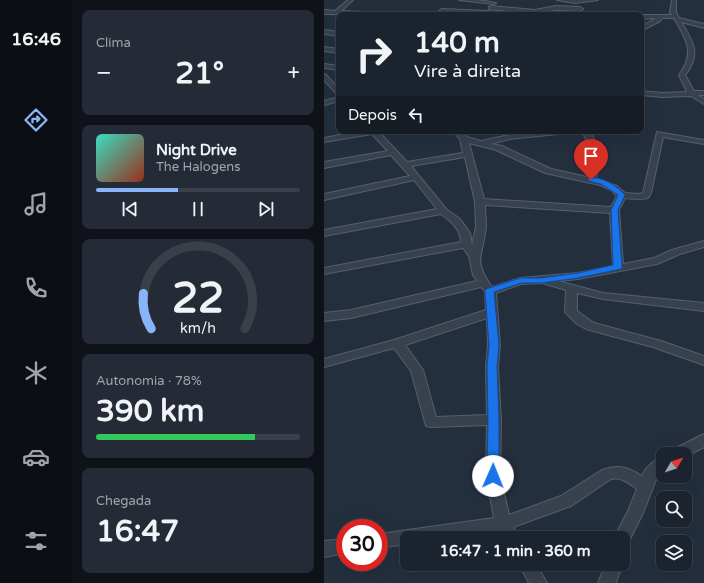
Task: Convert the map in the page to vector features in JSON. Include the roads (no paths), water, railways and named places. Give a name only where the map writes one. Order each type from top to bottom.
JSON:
[{"type":"street","points":[[337,12],[351,0]]},
{"type":"street","points":[[461,0],[491,8]]},
{"type":"street","points":[[559,0],[575,2],[596,0]]},
{"type":"street","points":[[674,0],[673,12],[690,41],[692,56],[682,75],[683,82],[692,94],[704,102]]},
{"type":"street","points":[[575,2],[582,12]]},
{"type":"street","points":[[338,6],[344,6]]},
{"type":"street","points":[[442,10],[491,8],[535,12],[556,8],[580,9]]},
{"type":"street","points":[[324,12],[336,13]]},
{"type":"street","points":[[644,27],[658,20],[660,16]]},
{"type":"street","points":[[644,17],[676,17],[704,26]]},
{"type":"street","points":[[324,32],[336,34]]},
{"type":"street","points":[[324,49],[336,50]]},
{"type":"street","points":[[324,66],[336,68]]},
{"type":"street","points":[[325,77],[336,90]]},
{"type":"street","points":[[644,93],[662,95],[704,92]]},
{"type":"street","points":[[324,140],[357,134]]},
{"type":"street","points":[[377,134],[416,177],[443,211],[457,221],[465,233],[466,244],[474,256],[478,275],[486,287],[492,312],[494,345],[492,367],[494,420],[493,476],[507,531],[566,501],[607,474],[616,472],[625,473],[646,486]]},
{"type":"street","points":[[480,143],[509,137],[538,134]]},
{"type":"street","points":[[588,134],[596,153],[591,180]]},
{"type":"street","points":[[461,135],[480,143],[499,148],[548,171],[603,182],[614,188],[622,195],[639,198],[645,196],[647,192],[660,134],[704,142]]},
{"type":"street","points":[[461,135],[469,154],[480,202],[481,227],[474,256]]},
{"type":"street","points":[[324,165],[394,152]]},
{"type":"street","points":[[405,165],[469,154]]},
{"type":"street","points":[[324,197],[416,177]]},
{"type":"street","points":[[618,267],[614,210],[622,195]]},
{"type":"street","points":[[480,202],[614,210]]},
{"type":"street","points":[[324,233],[443,211]]},
{"type":"street","points":[[324,271],[466,244]]},
{"type":"street","points":[[324,317],[351,314],[520,281],[578,276],[618,267],[657,261],[676,252],[704,244]]},
{"type":"street","points":[[541,280],[603,296],[704,307]]},
{"type":"street","points":[[572,288],[571,312],[581,321],[590,326],[657,344],[704,361]]},
{"type":"street","points":[[324,363],[397,343],[492,312]]},
{"type":"street","points":[[397,343],[417,370],[431,422],[494,420]]},
{"type":"street","points":[[690,447],[704,440]]},
{"type":"street","points":[[626,531],[636,513],[651,473],[656,469]]},
{"type":"street","points":[[388,540],[400,539]]},
{"type":"street","points":[[324,549],[336,547]]},
{"type":"street","points":[[531,571],[538,583]]},
{"type":"street","points":[[607,583],[611,571]]}]
